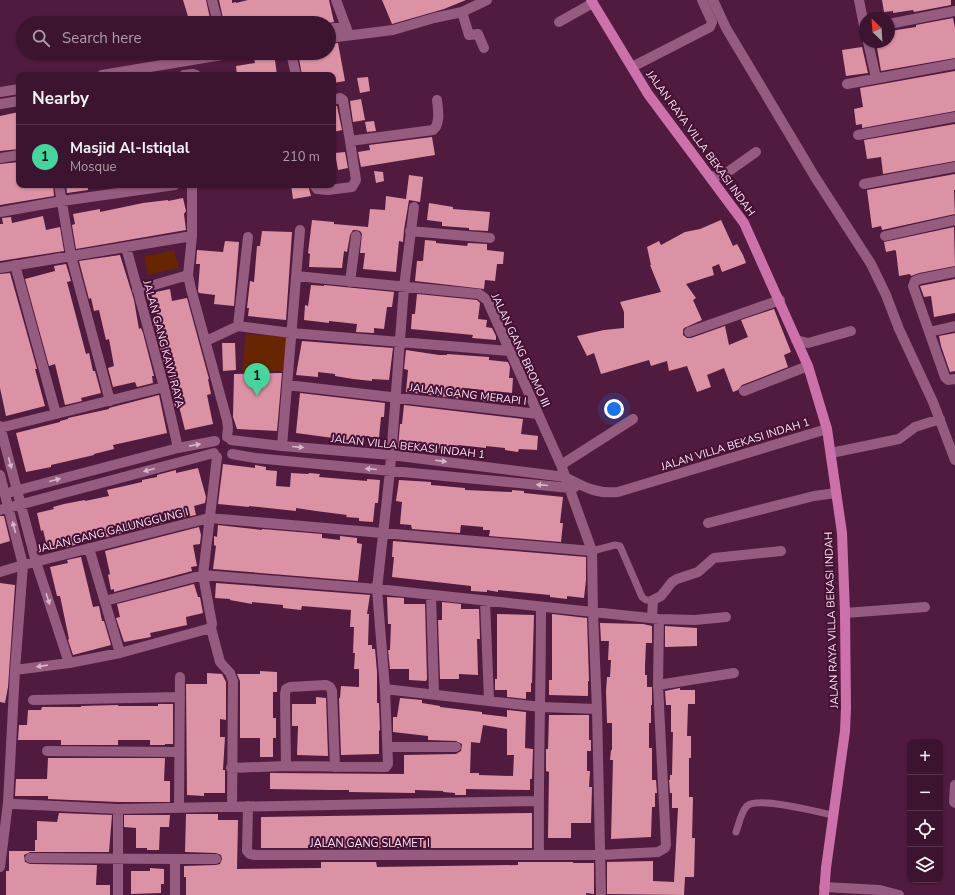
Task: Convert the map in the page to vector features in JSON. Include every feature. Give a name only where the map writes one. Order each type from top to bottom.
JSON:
[{"type":"main road","name":"JALAN RAYA VILLA BEKASI INDAH","points":[[592,2],[648,94],[744,222],[780,300],[808,366],[827,429],[842,533],[846,708],[845,731],[824,891]]},
{"type":"street","points":[[212,0],[216,16]]},
{"type":"street","points":[[336,0],[347,31]]},
{"type":"street","points":[[336,30],[393,30],[434,18],[462,12],[487,0]]},
{"type":"street","points":[[632,67],[711,26],[712,22],[702,0]]},
{"type":"street","points":[[713,0],[726,28],[814,177],[871,264],[940,419],[955,460]]},
{"type":"street","points":[[859,0],[861,12]]},
{"type":"street","points":[[559,22],[592,2]]},
{"type":"street","points":[[462,12],[469,35],[478,34],[484,48]]},
{"type":"street","points":[[895,23],[955,12]]},
{"type":"street","points":[[707,29],[720,30],[726,28]]},
{"type":"street","points":[[336,35],[347,31]]},
{"type":"street","points":[[869,48],[876,78]]},
{"type":"street","points":[[120,72],[192,60]]},
{"type":"street","points":[[293,60],[295,72]]},
{"type":"street","points":[[847,84],[955,64]]},
{"type":"street","points":[[0,92],[16,89]]},
{"type":"street","points":[[316,188],[328,190],[350,188],[354,186],[356,180],[343,100],[340,98],[336,99]]},
{"type":"street","points":[[350,141],[433,130],[437,127],[437,100]]},
{"type":"street","points":[[0,104],[16,101]]},
{"type":"street","points":[[858,135],[955,117]]},
{"type":"street","points":[[711,177],[725,174],[756,152]]},
{"type":"street","points":[[0,158],[16,155]]},
{"type":"street","points":[[864,184],[955,167]]},
{"type":"street","points":[[60,188],[71,256],[110,401]]},
{"type":"street","points":[[0,212],[155,188]]},
{"type":"street","points":[[4,508],[215,455],[225,459],[232,454],[234,447],[229,439],[228,420],[188,275],[192,236],[192,188]]},
{"type":"street","points":[[231,768],[286,766],[386,767],[388,764],[385,689],[377,589],[390,471],[404,288],[414,207]]},
{"type":"street","points":[[885,236],[955,220]]},
{"type":"street","points":[[282,446],[300,230]]},
{"type":"street","points":[[410,231],[490,238]]},
{"type":"street","points":[[0,268],[192,236]]},
{"type":"street","points":[[350,282],[356,236]]},
{"type":"street","points":[[238,326],[248,237]]},
{"type":"street","name":"JALAN GANG KAWI RAYA","points":[[126,246],[164,387],[178,448]]},
{"type":"street","points":[[15,265],[56,414]]},
{"type":"street","points":[[955,272],[916,280],[913,284],[945,377],[948,380],[955,379]]},
{"type":"street","points":[[138,290],[188,275]]},
{"type":"street","name":"JALAN GANG BROMO III","points":[[296,276],[404,288],[479,294],[487,300],[561,465],[592,551],[592,613],[597,709],[601,895]]},
{"type":"street","points":[[689,332],[780,300]]},
{"type":"street","points":[[206,340],[238,326],[291,333],[399,343],[509,351]]},
{"type":"street","points":[[929,332],[955,326]]},
{"type":"street","points":[[796,340],[808,343],[851,331]]},
{"type":"street","points":[[744,391],[808,366]]},
{"type":"street","name":"JALAN GANG MERAPI I","points":[[287,385],[538,414]]},
{"type":"street","points":[[69,663],[36,562],[0,427],[164,387]]},
{"type":"street","points":[[561,465],[633,419]]},
{"type":"street","points":[[831,453],[899,439],[915,427],[940,419]]},
{"type":"street","name":"JALAN VILLA BEKASI INDAH 1","points":[[229,439],[282,446],[391,455],[565,477],[580,485],[599,492],[618,492],[827,429]]},
{"type":"street","points":[[3,494],[178,448],[215,441],[222,437],[229,439]]},
{"type":"street","points":[[215,441],[212,449],[215,455],[203,575],[212,624],[211,628],[220,662],[230,673],[233,681],[231,768],[232,807]]},
{"type":"street","points":[[232,454],[256,458],[570,488],[580,485]]},
{"type":"street","points":[[0,474],[4,508],[23,565],[15,670],[8,803],[0,866]]},
{"type":"street","points":[[708,523],[814,496],[836,493]]},
{"type":"street","name":"JALAN GANG GALUNGGUNG I","points":[[0,572],[209,518],[592,551]]},
{"type":"street","points":[[89,548],[120,653]]},
{"type":"street","points":[[734,673],[658,685],[653,600],[661,596],[672,582],[698,572],[714,558],[781,551]]},
{"type":"street","points":[[105,601],[203,575],[377,589],[592,613],[695,620],[726,617]]},
{"type":"street","points":[[431,595],[434,694]]},
{"type":"street","points":[[485,601],[489,700]]},
{"type":"street","points":[[845,613],[925,606]]},
{"type":"street","points":[[539,855],[538,801],[541,707],[541,607]]},
{"type":"street","points":[[15,670],[69,663],[120,653],[211,628]]},
{"type":"street","points":[[179,808],[180,677]]},
{"type":"street","points":[[286,766],[284,694],[286,689],[290,686],[326,685],[330,687],[332,691],[335,767]]},
{"type":"street","name":"JALAN GANG SLAMET I","points":[[248,806],[247,851],[255,856],[601,855],[656,853],[662,850],[666,845],[658,685]]},
{"type":"street","points":[[385,689],[541,707],[597,709]]},
{"type":"street","points":[[33,700],[180,697]]},
{"type":"street","points":[[388,746],[456,746]]},
{"type":"street","points":[[0,747],[11,748]]},
{"type":"street","points":[[46,751],[179,752]]},
{"type":"street","points":[[955,785],[955,804]]},
{"type":"street","points":[[14,804],[118,809],[538,801]]},
{"type":"street","points":[[118,809],[118,895]]},
{"type":"street","points":[[30,858],[216,859]]},
{"type":"street","points":[[175,859],[175,895]]},
{"type":"street","points":[[824,891],[880,890],[899,895]]},
{"type":"lane","points":[[592,551],[615,545],[620,546],[642,597],[646,600],[653,600]]},
{"type":"lane","points":[[736,832],[745,809],[752,803],[767,802],[833,816]]},
{"type":"shaded area","points":[[174,250],[179,268],[148,275],[144,257]]},
{"type":"shaded area","points":[[246,334],[288,337],[283,371],[242,371]]},
{"type":"building","points":[[183,0],[206,0],[209,16],[188,16]]},
{"type":"building","points":[[219,0],[232,0],[232,3],[236,3],[248,0],[329,0],[333,16],[222,16]]},
{"type":"building","points":[[382,0],[466,0],[444,9],[392,24]]},
{"type":"building","points":[[882,0],[951,0],[951,5],[914,12],[913,10],[895,13],[893,11],[884,12]]},
{"type":"building","points":[[953,18],[955,28],[955,58],[881,71],[877,48],[895,48],[895,30],[916,27],[916,25]]},
{"type":"building","points":[[336,43],[338,43],[345,81],[336,82],[336,72],[301,72],[299,60],[336,60]]},
{"type":"building","points":[[862,48],[868,73],[846,76],[842,50]]},
{"type":"building","points":[[254,60],[275,60],[277,72],[237,72],[236,66],[255,63]]},
{"type":"building","points":[[955,71],[955,111],[862,128],[862,124],[856,125],[854,109],[863,107],[860,88]]},
{"type":"building","points":[[368,77],[370,91],[360,93],[357,78]]},
{"type":"building","points":[[361,99],[365,120],[353,122],[350,101]]},
{"type":"building","points":[[336,106],[337,106],[342,130],[336,131]]},
{"type":"building","points":[[16,113],[16,149],[0,151],[0,116]]},
{"type":"building","points":[[374,121],[376,131],[367,132],[365,122]]},
{"type":"building","points":[[955,124],[955,161],[883,174],[881,157],[867,159],[864,140]]},
{"type":"building","points":[[432,137],[435,155],[361,167],[358,152],[370,150],[369,145]]},
{"type":"building","points":[[345,152],[348,168],[338,170],[336,153]]},
{"type":"building","points":[[16,162],[16,188],[53,188],[54,196],[0,205],[0,164]]},
{"type":"building","points":[[374,171],[383,172],[384,181],[376,183]]},
{"type":"building","points":[[955,174],[955,214],[882,230],[881,226],[872,228],[867,190]]},
{"type":"building","points":[[409,175],[423,177],[420,202],[409,200],[403,242],[399,241],[396,272],[363,269],[365,253],[360,253],[362,234],[360,231],[356,230],[353,230],[350,235],[347,252],[344,251],[342,268],[309,267],[310,254],[308,253],[312,220],[334,222],[334,224],[368,227],[370,209],[385,210],[386,196],[406,199]]},
{"type":"building","points":[[66,188],[88,188],[88,190],[67,193]]},
{"type":"building","points":[[291,188],[309,188],[311,196],[293,199]]},
{"type":"building","points":[[183,198],[186,211],[184,214],[186,230],[76,249],[72,225],[75,224],[73,214],[100,209],[100,212],[143,203]]},
{"type":"building","points":[[429,203],[453,207],[453,209],[490,212],[488,231],[442,226],[442,222],[427,220]]},
{"type":"building","points":[[43,216],[46,230],[60,227],[64,251],[0,261],[0,224],[3,224],[2,218],[11,217],[12,223]]},
{"type":"building","points":[[721,220],[733,246],[737,244],[746,263],[722,272],[719,264],[712,267],[714,275],[686,284],[696,298],[693,300],[702,320],[684,328],[683,335],[687,338],[691,338],[725,326],[729,345],[748,337],[741,320],[774,309],[791,352],[784,355],[788,367],[742,385],[738,390],[733,392],[724,368],[707,375],[711,387],[697,392],[687,366],[669,371],[667,361],[651,366],[649,360],[601,374],[594,353],[587,356],[577,336],[604,330],[624,328],[624,312],[620,302],[661,292],[650,265],[647,247],[659,241],[661,245],[685,232],[700,229]]},
{"type":"building","points":[[954,227],[955,266],[911,276],[910,274],[899,276],[896,251],[886,252],[884,242]]},
{"type":"building","points":[[262,231],[292,232],[286,320],[248,316],[249,308],[247,308],[250,281],[254,282],[257,246],[260,246]]},
{"type":"building","points":[[425,240],[436,241],[436,243],[467,246],[468,243],[487,244],[487,250],[504,252],[503,264],[497,264],[495,281],[485,280],[484,289],[415,281],[417,261],[423,261]]},
{"type":"building","points":[[225,241],[239,242],[234,306],[214,304],[215,295],[199,293],[198,291],[200,264],[196,264],[197,250],[223,252]]},
{"type":"building","points":[[120,255],[134,300],[139,329],[141,328],[143,333],[154,376],[152,376],[153,383],[137,387],[135,382],[113,387],[108,368],[114,366],[109,339],[106,340],[99,310],[94,311],[91,298],[89,299],[79,261]]},
{"type":"building","points":[[66,264],[71,281],[67,282],[86,354],[89,353],[93,371],[95,371],[101,393],[81,398],[82,401],[65,405],[55,364],[49,366],[25,279],[55,271],[54,266]]},
{"type":"building","points":[[10,273],[37,369],[35,369],[45,406],[6,416],[0,388],[0,274]]},
{"type":"building","points":[[955,279],[955,313],[934,317],[931,296],[924,297],[920,286]]},
{"type":"building","points":[[311,285],[394,292],[392,307],[387,307],[384,329],[374,328],[374,333],[356,332],[357,324],[304,320],[305,305],[308,306]]},
{"type":"building","points":[[170,289],[172,301],[187,298],[209,379],[211,394],[207,395],[213,424],[185,430],[179,406],[175,407],[169,372],[167,373],[155,330],[161,328],[151,293]]},
{"type":"building","points":[[417,294],[477,300],[480,303],[478,319],[487,320],[486,327],[492,328],[496,336],[496,340],[472,338],[473,335],[411,329],[412,314],[415,314]]},
{"type":"building","points":[[955,333],[955,371],[950,372],[939,336]]},
{"type":"building","points":[[302,341],[393,348],[389,380],[372,379],[372,381],[353,379],[335,376],[335,374],[318,372],[318,377],[296,375]]},
{"type":"building","points":[[222,343],[235,343],[236,370],[223,371]]},
{"type":"building","points":[[406,350],[439,355],[447,354],[489,357],[489,360],[508,362],[510,367],[509,378],[513,378],[512,393],[494,391],[493,402],[483,401],[484,390],[464,388],[462,399],[406,392],[408,370],[404,369]]},
{"type":"building","points":[[282,373],[277,431],[237,429],[233,417],[234,374]]},
{"type":"building","points":[[300,393],[385,403],[384,417],[381,417],[379,438],[364,436],[363,442],[296,433]]},
{"type":"building","points":[[159,395],[167,433],[113,445],[114,449],[51,465],[51,467],[26,472],[16,433]]},
{"type":"building","points":[[404,405],[523,419],[521,434],[538,436],[537,450],[519,449],[518,452],[505,450],[505,448],[486,446],[486,448],[458,445],[457,450],[441,448],[429,448],[429,450],[398,448],[400,424],[402,424]]},
{"type":"building","points":[[223,464],[255,468],[255,465],[266,467],[266,470],[277,471],[276,486],[290,487],[291,473],[320,474],[319,477],[367,481],[367,479],[380,480],[378,503],[375,503],[373,522],[359,521],[359,518],[346,517],[347,515],[296,508],[296,511],[218,504]]},
{"type":"building","points":[[198,468],[206,497],[205,503],[194,506],[196,515],[181,518],[179,510],[161,514],[163,523],[102,538],[77,542],[78,544],[64,548],[64,546],[48,550],[43,530],[41,531],[37,513],[54,509],[53,507],[64,504],[109,496],[107,490],[142,482],[142,480],[157,477],[157,475],[176,470],[176,473]]},
{"type":"building","points":[[399,480],[431,482],[431,485],[465,488],[465,490],[512,492],[512,490],[524,491],[524,493],[563,497],[560,523],[563,523],[561,542],[489,536],[490,530],[483,530],[483,527],[461,525],[460,533],[412,529],[411,525],[400,524],[402,502],[396,501]]},
{"type":"building","points":[[0,516],[4,516],[10,541],[0,544]]},
{"type":"building","points":[[218,525],[322,534],[322,538],[340,540],[340,536],[357,538],[357,543],[362,544],[358,581],[213,569],[216,546],[214,545],[214,536],[217,537]]},
{"type":"building","points":[[199,527],[201,535],[200,544],[193,545],[197,566],[191,567],[192,571],[114,592],[114,589],[111,590],[108,575],[110,574],[105,551]]},
{"type":"building","points":[[393,541],[586,557],[584,598],[567,596],[567,599],[550,597],[550,595],[498,590],[498,592],[487,590],[487,592],[471,591],[471,586],[392,577],[394,557],[392,557]]},
{"type":"building","points":[[81,557],[93,607],[99,606],[102,621],[104,621],[111,645],[73,655],[68,640],[60,596],[57,596],[50,567],[68,563],[67,560]]},
{"type":"building","points":[[0,583],[15,585],[8,687],[5,703],[0,702]]},
{"type":"building","points":[[216,583],[370,595],[367,614],[369,614],[368,645],[372,645],[372,649],[375,649],[377,703],[379,703],[379,754],[341,755],[339,698],[341,686],[359,687],[359,669],[354,669],[354,627],[350,627],[351,610],[302,606],[301,610],[283,608],[283,605],[252,602],[252,604],[230,599],[215,598]]},
{"type":"building","points":[[194,584],[198,597],[200,597],[203,613],[186,617],[187,625],[150,633],[151,637],[124,642],[116,618],[120,617],[117,604]]},
{"type":"building","points":[[387,597],[404,598],[404,604],[425,604],[426,681],[409,680],[409,669],[390,669],[388,650],[390,650],[391,624],[388,624]]},
{"type":"building","points":[[442,602],[461,604],[461,609],[479,609],[480,639],[477,639],[478,675],[459,674],[459,679],[440,679],[438,620],[442,620]]},
{"type":"building","points":[[497,614],[534,615],[532,683],[531,692],[526,692],[526,699],[507,697],[507,690],[495,690],[495,679],[497,679]]},
{"type":"building","points":[[552,614],[587,618],[588,696],[549,695],[549,680],[552,680]]},
{"type":"building","points":[[600,623],[643,624],[652,626],[652,643],[646,643],[645,666],[647,687],[652,687],[651,723],[649,723],[649,748],[652,748],[652,780],[656,780],[657,793],[655,793],[655,807],[652,807],[651,837],[611,839],[613,760],[610,760],[612,750],[612,723],[607,723],[606,691],[607,677],[610,677],[611,660],[608,660],[609,641],[601,641]]},
{"type":"building","points":[[665,626],[697,628],[697,646],[665,647]]},
{"type":"building","points":[[260,671],[277,672],[277,692],[273,692],[273,718],[276,718],[276,738],[273,738],[273,757],[260,757],[260,738],[240,738],[240,681],[237,674],[260,674]]},
{"type":"building","points":[[207,673],[222,674],[226,682],[226,720],[220,719],[220,737],[225,737],[223,770],[225,770],[225,793],[204,793],[204,796],[187,795],[186,684],[207,684]]},
{"type":"building","points":[[680,688],[680,690],[695,690],[695,704],[688,704],[687,736],[691,736],[691,758],[689,758],[689,797],[693,797],[692,838],[695,838],[694,877],[685,877],[684,895],[607,894],[607,862],[653,861],[653,881],[674,882],[678,808],[672,808],[672,793],[670,793],[669,780],[670,775],[672,775],[673,732],[671,732],[671,705],[666,705],[665,691]]},
{"type":"building","points":[[316,697],[326,698],[328,756],[297,755],[298,726],[292,726],[292,704],[316,704]]},
{"type":"building","points":[[400,698],[422,700],[422,703],[440,707],[482,712],[482,714],[507,717],[507,710],[526,712],[525,748],[533,749],[530,790],[466,789],[466,795],[455,795],[455,793],[443,791],[415,790],[415,793],[270,789],[270,773],[404,774],[404,755],[456,754],[461,751],[462,744],[456,741],[428,740],[428,736],[393,732],[393,717],[397,717]],"holes":[[[483,725],[507,729],[507,755],[514,755],[513,776],[479,775],[479,773],[470,773],[471,742],[480,743]]]},
{"type":"building","points":[[158,704],[173,704],[173,744],[150,745],[150,740],[118,740],[118,745],[61,745],[61,740],[18,740],[19,725],[27,725],[28,710],[41,710],[42,707],[118,705],[158,706]]},
{"type":"building","points":[[549,715],[589,715],[589,740],[591,740],[591,751],[587,751],[587,771],[590,771],[589,787],[592,787],[591,823],[571,823],[571,838],[548,838],[549,772],[546,771],[546,749],[548,749]]},
{"type":"building","points":[[48,758],[165,758],[164,781],[170,781],[170,802],[118,802],[48,799],[48,796],[15,796],[16,779],[47,779]]},
{"type":"building","points":[[59,813],[112,815],[109,852],[30,852],[24,855],[25,862],[30,864],[97,865],[96,885],[110,885],[110,895],[6,895],[6,871],[9,871],[9,851],[35,851],[35,840],[37,840],[37,821],[57,822]]},
{"type":"building","points":[[532,813],[532,848],[261,848],[261,817]]},
{"type":"building","points":[[186,814],[218,814],[218,820],[238,820],[237,869],[321,868],[321,862],[376,862],[377,867],[518,865],[518,862],[594,863],[594,894],[186,895],[186,877],[184,877],[184,866],[216,865],[220,864],[222,859],[221,855],[216,853],[185,852]]},
{"type":"building","points":[[124,815],[170,815],[169,827],[160,827],[159,850],[136,848],[136,828],[124,827]]},
{"type":"building","points":[[150,868],[164,869],[164,884],[161,884],[161,893],[131,894],[131,871],[150,871]]},
{"type":"place","name":"Masjid Al-Istiqlal","points":[[257,396]]}]
